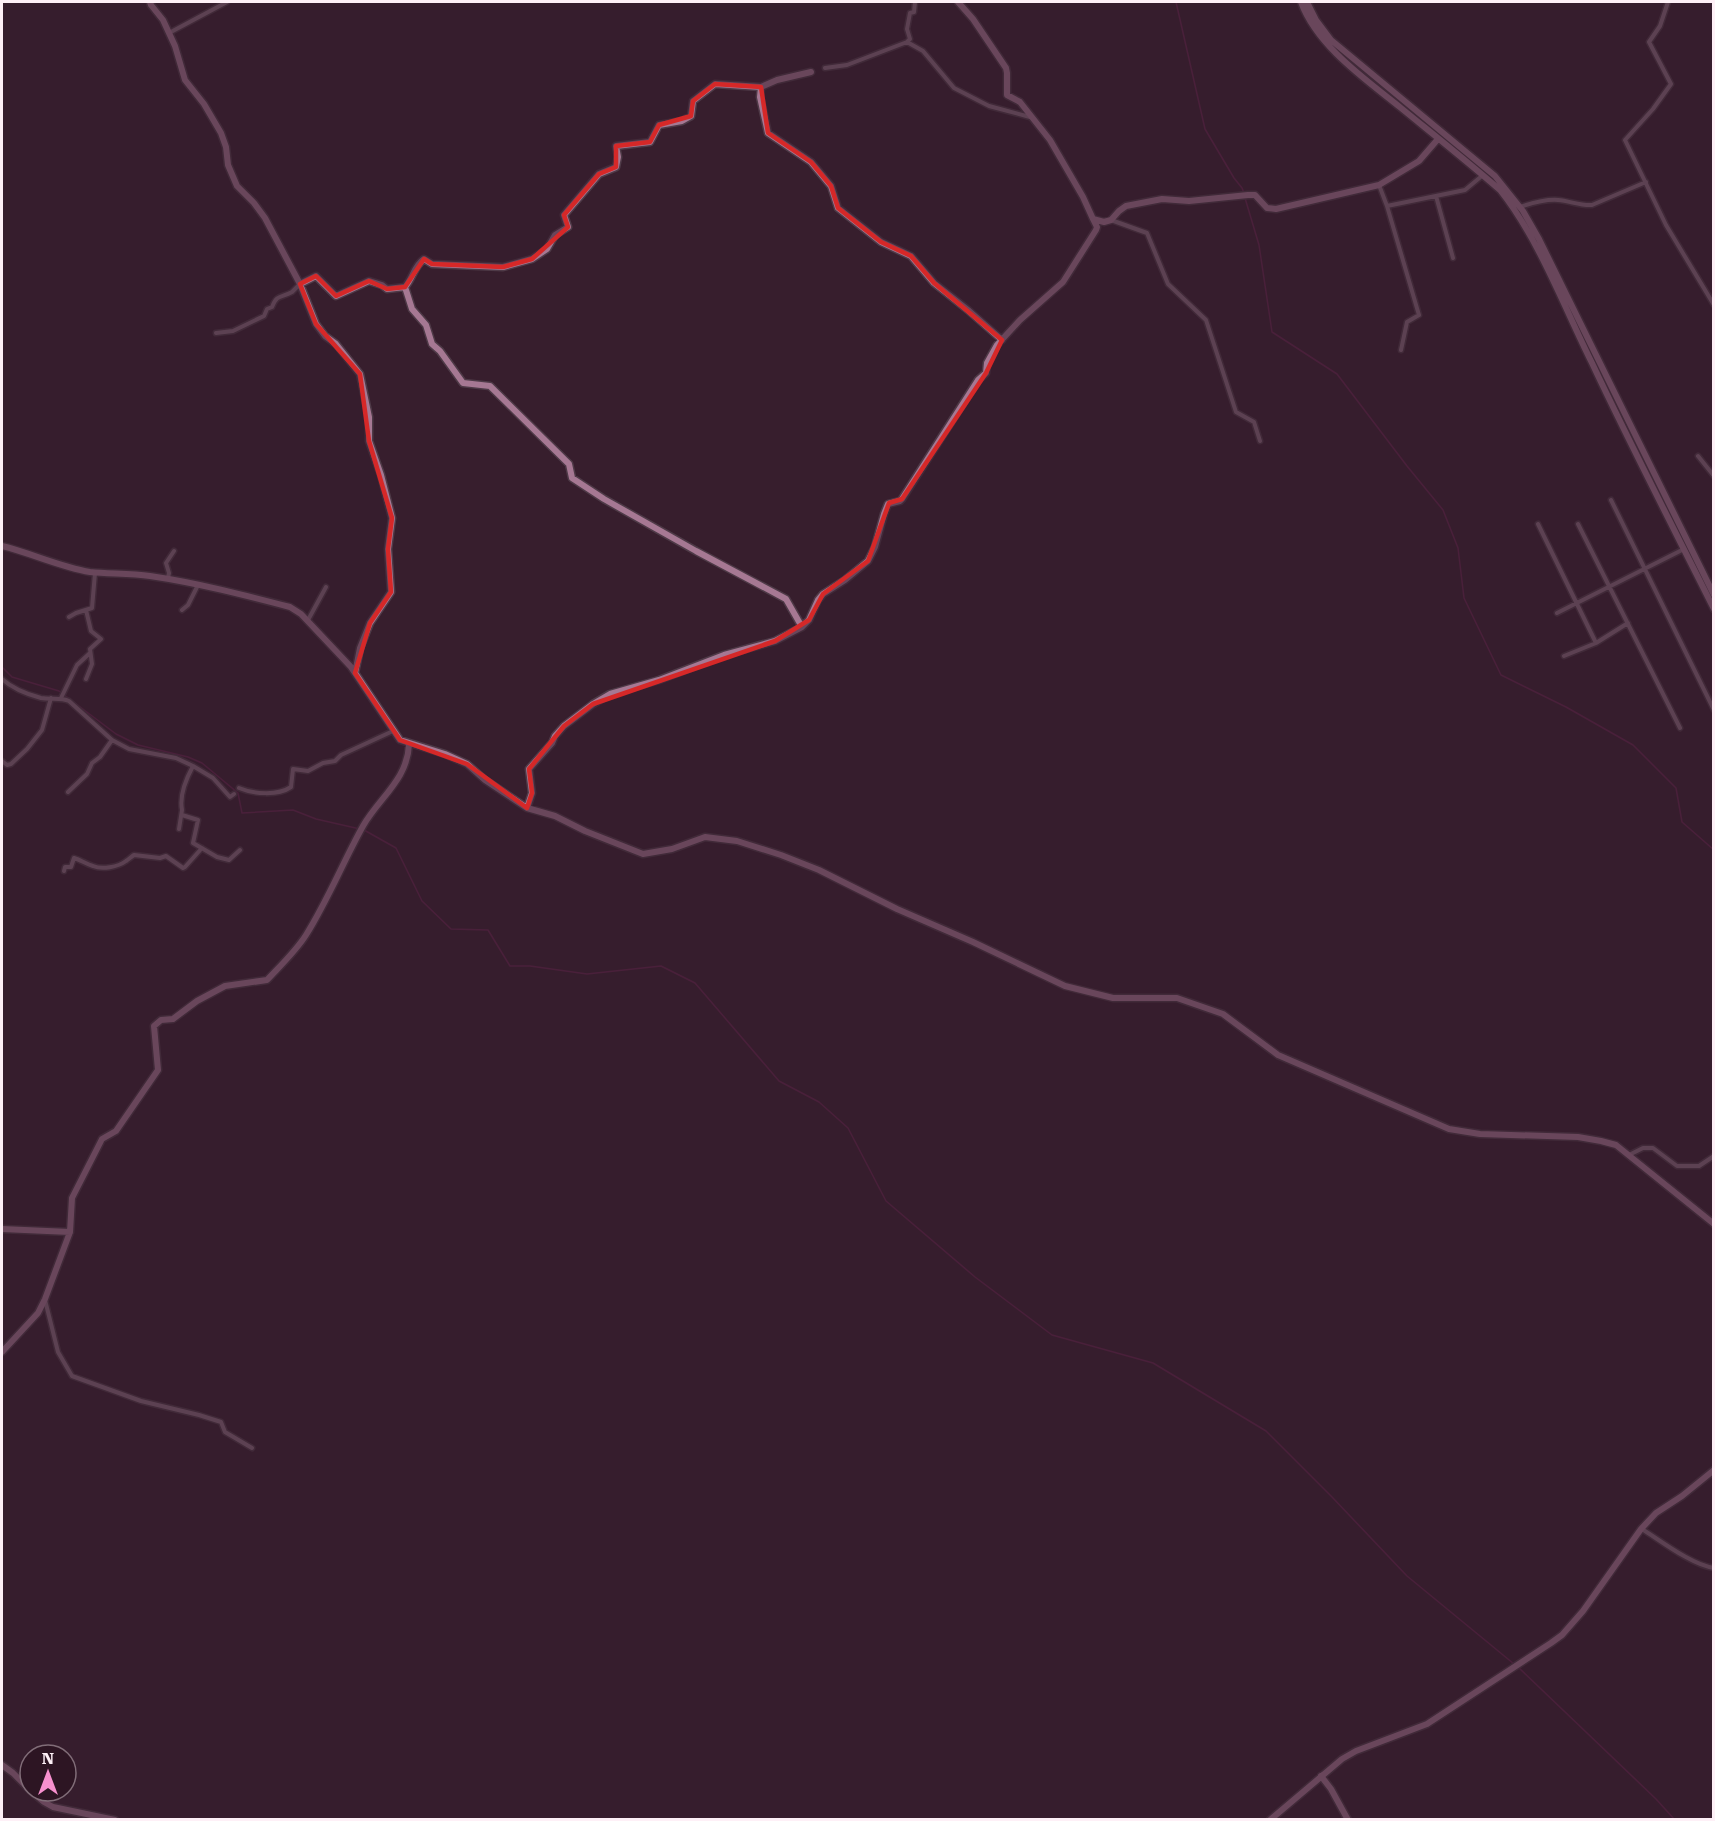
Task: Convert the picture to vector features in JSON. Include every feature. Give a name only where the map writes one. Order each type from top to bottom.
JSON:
[{"type":"street","points":[[150,2],[163,20],[175,46],[185,80],[204,104],[221,133],[226,147],[228,165],[237,186],[265,218],[300,284],[316,324],[325,336],[336,344],[360,374],[369,417],[369,441],[392,518],[388,549],[392,591],[367,632],[360,648],[355,674]]},
{"type":"street","points":[[169,33],[227,2]]},
{"type":"street","points":[[825,68],[847,64],[907,42],[910,39],[907,29],[910,13],[914,12],[915,2]]},
{"type":"street","points":[[527,808],[532,793],[529,769],[564,726],[593,704],[610,694],[659,680],[724,655],[775,640],[802,627],[809,620],[823,594],[868,561],[875,547],[888,504],[902,499],[978,380],[986,373],[987,363],[1002,340],[1020,320],[1063,282],[1096,230],[1097,227],[1083,197],[1050,140],[1020,102],[1007,95],[1006,68],[958,2]]},
{"type":"street","points":[[1301,2],[1310,21],[1325,42],[1372,84],[1483,175],[1500,190],[1510,203],[1531,235],[1713,609]]},
{"type":"street","points":[[1306,2],[1331,40],[1495,176],[1520,207],[1544,249],[1713,595]]},
{"type":"street","points":[[1668,2],[1660,26],[1649,42],[1671,84],[1625,140],[1666,225],[1713,305]]},
{"type":"street","points":[[907,42],[923,51],[954,88],[989,106],[1031,118]]},
{"type":"street","points":[[216,333],[233,331],[264,316],[267,309],[272,307],[281,295],[292,292],[300,284],[316,276],[336,296],[369,280],[387,289],[405,287],[411,280],[417,264],[424,259],[432,264],[475,267],[503,267],[532,259],[547,249],[555,235],[568,227],[564,215],[599,174],[616,167],[618,157],[616,146],[650,142],[659,125],[682,121],[691,116],[693,101],[715,84],[761,87],[777,80],[812,72]]},
{"type":"street","points":[[761,87],[760,98],[768,133],[811,162],[831,186],[838,208],[881,242],[911,256],[934,283],[1002,340]]},
{"type":"street","points":[[1112,220],[1126,206],[1162,199],[1189,201],[1255,195],[1267,208],[1276,209],[1378,185],[1419,161],[1438,139]]},
{"type":"street","points":[[1387,206],[1464,190],[1483,175]]},
{"type":"street","points":[[1520,207],[1536,202],[1559,200],[1592,205],[1646,182]]},
{"type":"street","points":[[1378,185],[1387,206],[1419,315],[1407,322],[1401,350]]},
{"type":"street","points":[[1436,196],[1453,258]]},
{"type":"street","points":[[1093,219],[1104,222],[1112,220],[1147,233],[1168,284],[1206,320],[1236,412],[1254,422],[1260,441]]},
{"type":"street","points":[[405,287],[412,309],[426,325],[432,344],[440,351],[463,383],[490,386],[569,464],[572,478],[604,499],[786,599],[802,627]]},
{"type":"street","points":[[1698,456],[1713,476]]},
{"type":"street","points":[[1611,500],[1713,710]]},
{"type":"street","points":[[1578,524],[1680,728]]},
{"type":"street","points":[[1538,525],[1596,643]]},
{"type":"street","points":[[2,546],[43,560],[95,572],[149,576],[198,584],[290,607],[308,620],[326,638],[355,674],[400,740],[446,754],[467,764],[485,780],[527,808],[555,816],[585,831],[643,854],[672,849],[705,837],[737,841],[781,855],[819,870],[897,909],[974,942],[1065,986],[1113,998],[1177,998],[1223,1014],[1278,1055],[1449,1129],[1480,1134],[1552,1136],[1601,1141],[1616,1145],[1713,1224]]},
{"type":"street","points":[[1557,613],[1684,549]]},
{"type":"street","points":[[168,579],[166,564],[174,551]]},
{"type":"street","points":[[69,617],[92,608],[95,572]]},
{"type":"street","points":[[182,610],[188,604],[198,584]]},
{"type":"street","points":[[308,620],[326,587]]},
{"type":"street","points":[[86,610],[91,631],[101,639],[90,649],[92,664],[86,679]]},
{"type":"street","points":[[1564,656],[1596,643],[1628,623]]},
{"type":"street","points":[[62,696],[77,665],[90,653]]},
{"type":"street","points":[[2,679],[12,688],[42,698],[62,696],[112,740],[129,749],[176,758],[194,766],[213,778],[230,797],[234,795]]},
{"type":"street","points":[[2,761],[7,765],[11,764],[42,730],[51,698]]},
{"type":"street","points":[[239,788],[250,793],[261,794],[287,790],[291,787],[293,770],[308,771],[393,731]]},
{"type":"street","points":[[68,792],[87,774],[92,763],[100,757],[112,740]]},
{"type":"street","points":[[2,1352],[38,1313],[45,1299],[70,1232],[72,1198],[102,1139],[116,1131],[158,1070],[154,1026],[161,1020],[173,1019],[197,1000],[225,986],[267,980],[304,938],[323,907],[362,829],[397,781],[409,757],[409,744]]},
{"type":"street","points":[[179,830],[182,793],[187,776],[194,766]]},
{"type":"street","points":[[182,815],[198,820],[193,843],[217,857],[229,860],[240,850]]},
{"type":"street","points":[[64,871],[65,867],[71,867],[75,858],[102,868],[126,861],[134,855],[160,858],[166,856],[183,868],[202,848]]},
{"type":"street","points":[[1628,1155],[1642,1148],[1653,1148],[1677,1166],[1699,1166],[1713,1156]]},
{"type":"street","points":[[2,1229],[70,1232]]},
{"type":"street","points":[[45,1299],[58,1352],[72,1376],[141,1401],[221,1422],[225,1432],[252,1448]]},
{"type":"street","points":[[1270,1820],[1342,1759],[1356,1751],[1427,1724],[1562,1635],[1583,1611],[1641,1529],[1656,1513],[1682,1496],[1713,1470]]},
{"type":"street","points":[[1641,1529],[1705,1567],[1713,1568]]},
{"type":"street","points":[[2,1765],[18,1777]]},
{"type":"street","points":[[1321,1776],[1348,1820]]},
{"type":"street","points":[[46,1803],[53,1807],[115,1820]]},
{"type":"highlighted area","points":[[715,84],[761,87],[768,133],[811,162],[831,186],[838,208],[881,242],[911,256],[934,283],[1002,340],[986,373],[902,499],[889,503],[868,561],[823,594],[809,620],[775,641],[593,704],[564,726],[529,769],[532,793],[527,808],[467,764],[400,740],[355,673],[370,623],[391,592],[388,549],[392,518],[369,441],[360,374],[316,324],[300,284],[316,276],[336,296],[369,281],[387,289],[405,287],[424,259],[432,264],[503,267],[532,259],[568,227],[564,215],[599,174],[616,167],[616,146],[650,142],[659,125],[691,116],[693,101]]},
{"type":"waterway","points":[[1176,2],[1205,129],[1244,193]]},
{"type":"waterway","points":[[1245,198],[1259,245],[1272,332],[1337,374],[1443,510],[1458,548],[1464,598],[1501,675],[1566,707],[1633,745],[1676,788],[1682,822],[1714,850]]},
{"type":"waterway","points":[[2,667],[12,677],[59,691],[116,734],[138,745],[188,757],[202,763],[238,793],[242,813],[293,810],[316,819],[360,829]]},
{"type":"waterway","points":[[364,830],[396,848],[422,901],[451,929],[488,930],[510,966],[530,966],[587,974],[661,966],[695,983],[779,1081],[819,1102],[848,1128],[886,1201],[975,1277],[1052,1335],[1153,1363],[1266,1431],[1407,1576],[1514,1664]]},
{"type":"waterway","points":[[1518,1667],[1675,1820]]}]
